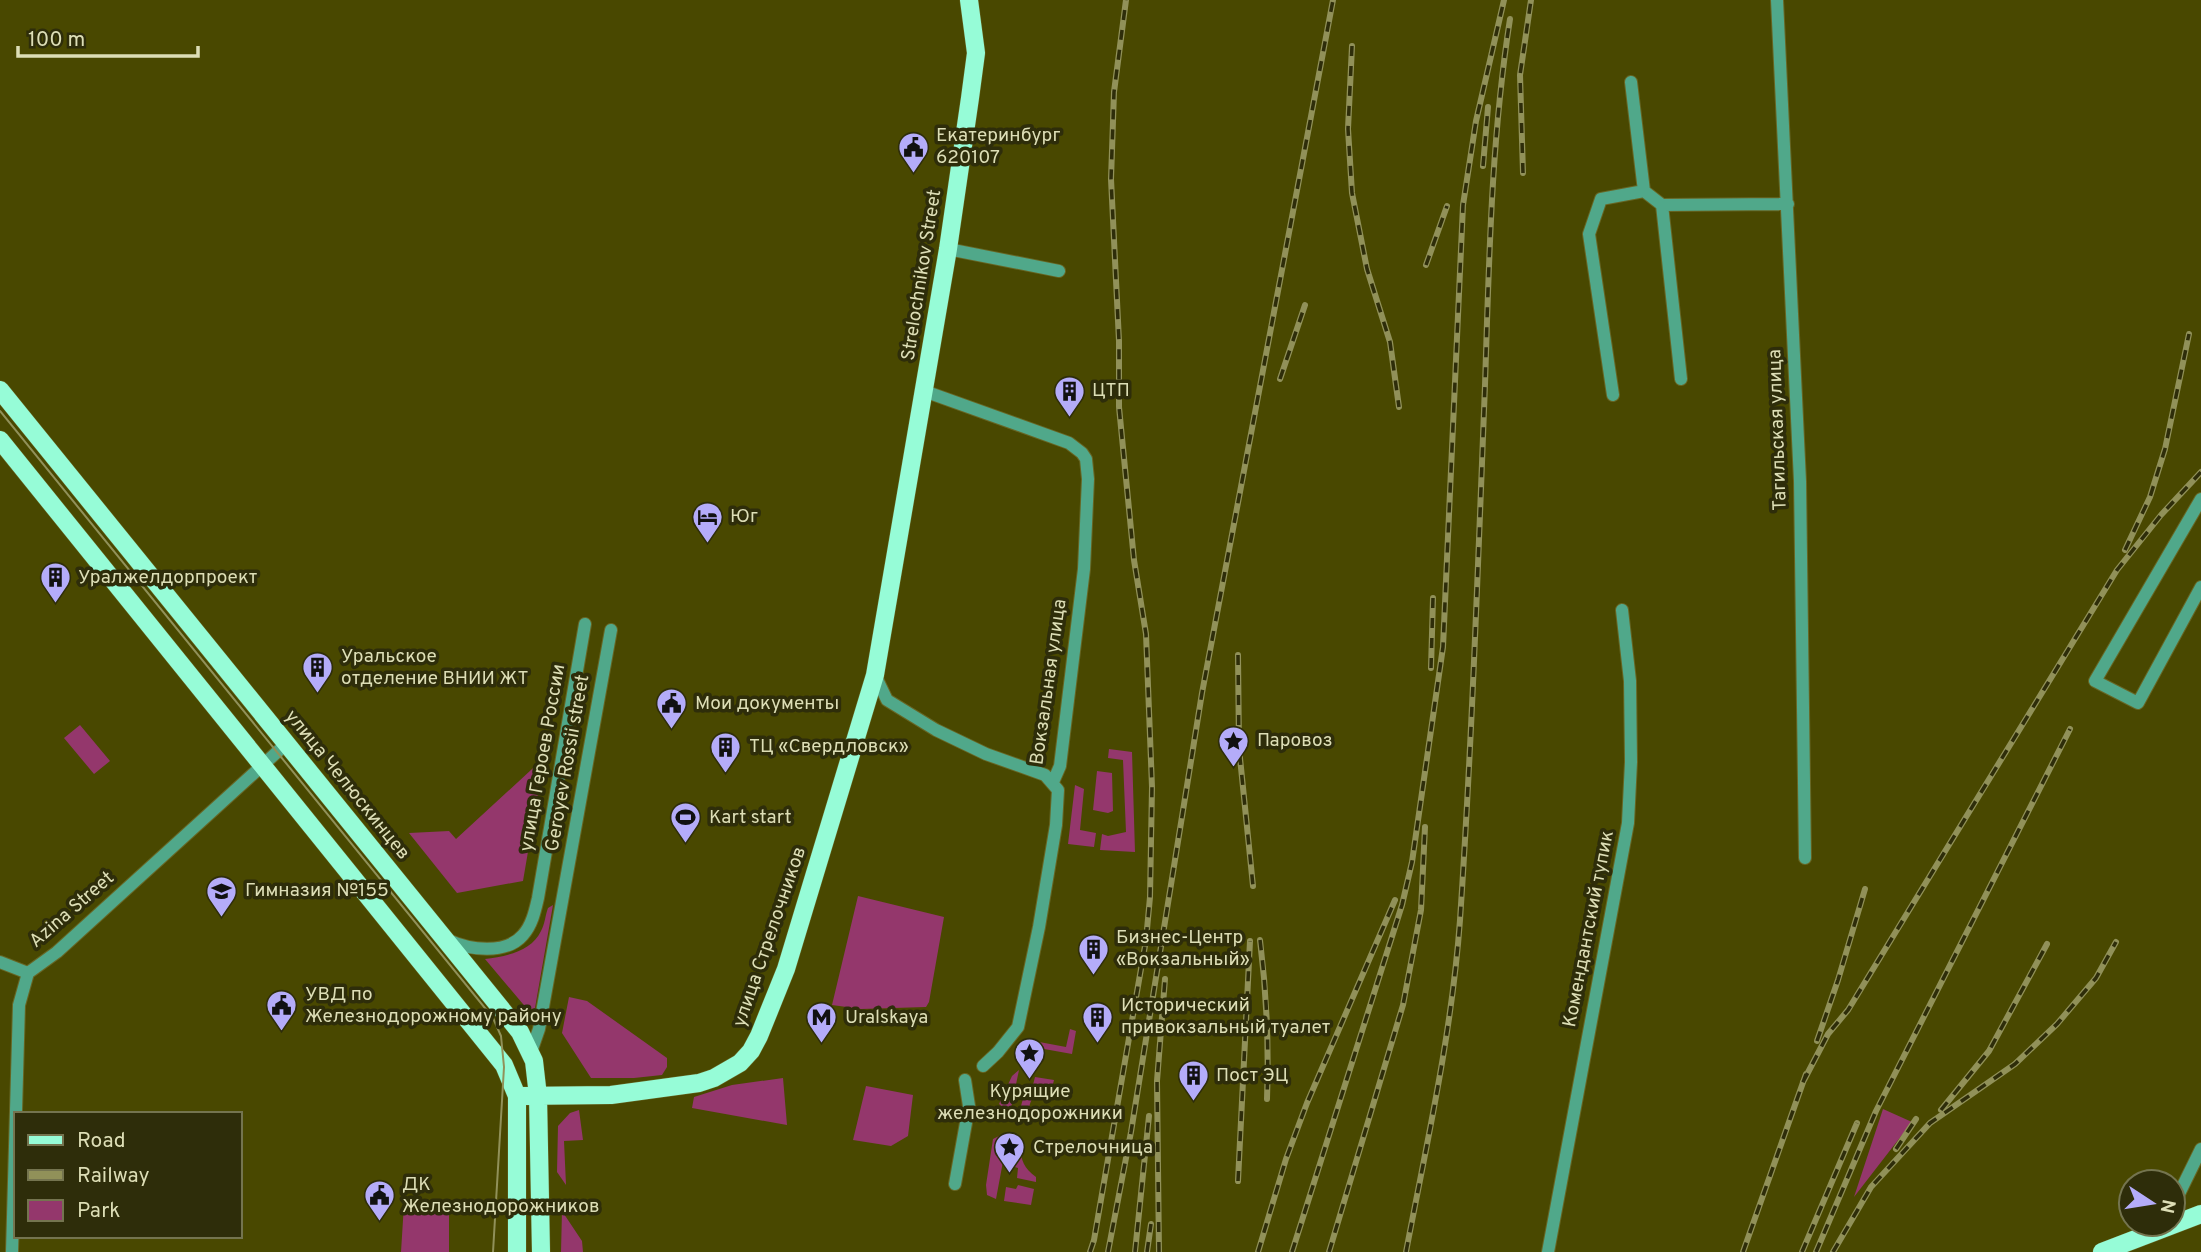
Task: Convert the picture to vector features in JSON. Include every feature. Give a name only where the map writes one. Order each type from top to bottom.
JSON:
[{"type":"main road","name":"Strelochnikov Street","points":[[924,391],[948,249],[976,53],[969,0]]},
{"type":"main road","name":"улица Челюскинцев","points":[[0,390],[520,1032],[531,1052],[538,1096],[541,1252]]},
{"type":"main road","name":"улица Стрелочников","points":[[517,1096],[611,1096],[680,1086],[714,1078],[733,1068],[746,1058],[755,1044],[786,969],[875,675],[924,391]]},
{"type":"main road","points":[[0,440],[504,1065],[517,1096],[517,1252]]},
{"type":"main road","points":[[2102,1252],[2136,1238]]},
{"type":"street","name":"Тагильская улица","points":[[1777,0],[1800,481],[1805,858]]},
{"type":"street","points":[[1631,82],[1644,191],[1662,205],[1788,204]]},
{"type":"street","points":[[1613,395],[1590,234],[1601,199],[1644,191]]},
{"type":"street","points":[[1662,205],[1681,379]]},
{"type":"street","points":[[948,249],[1059,271]]},
{"type":"street","name":"Вокзальная улица","points":[[924,391],[1069,443],[1082,453],[1088,469],[1084,569],[1060,766],[1053,782],[1058,790],[1056,825],[1039,927],[1018,1027],[983,1066]]},
{"type":"street","points":[[2201,499],[2095,681],[2138,703],[2201,587]]},
{"type":"street","name":"Комендантский тупик","points":[[1548,1252],[1628,824],[1631,762],[1630,681],[1622,610]]},
{"type":"street","name":"улица Героев России","points":[[444,939],[457,944],[495,948],[512,943],[523,936],[529,927],[538,898],[585,624]]},
{"type":"street","name":"Geroyev Rossii street","points":[[562,902],[611,630]]},
{"type":"street","points":[[875,675],[887,700],[936,730],[986,754],[1045,775],[1053,782]]},
{"type":"street","name":"Azina Street","points":[[16,1112],[19,1005],[28,973],[57,952],[286,744]]},
{"type":"street","points":[[531,1052],[539,1029],[562,902],[538,898]]},
{"type":"street","points":[[0,962],[28,973]]},
{"type":"street","points":[[955,1184],[969,1106],[965,1080]]},
{"type":"street","points":[[2187,1178],[2201,1149]]},
{"type":"street","name":"Azina Street","points":[[12,1252],[14,1181]]},
{"type":"green space","points":[[80,725],[110,761],[94,774],[64,738]]},
{"type":"green space","points":[[1109,749],[1132,752],[1135,852],[1100,850],[1102,834],[1108,836],[1126,832],[1123,760],[1108,758]]},
{"type":"green space","points":[[544,758],[523,881],[457,893],[409,833],[449,831],[456,839]]},
{"type":"green space","points":[[1097,771],[1112,773],[1113,811],[1108,813],[1093,810]]},
{"type":"green space","points":[[1075,785],[1084,789],[1080,830],[1096,833],[1094,847],[1068,844]]},
{"type":"green space","points":[[858,896],[944,917],[926,1007],[861,1009],[832,1005]]},
{"type":"green space","points":[[553,905],[535,1008],[528,1010],[485,959],[509,955],[531,944],[542,928],[548,908]]},
{"type":"green space","points":[[569,997],[587,1001],[667,1058],[667,1067],[662,1075],[591,1078],[562,1033]]},
{"type":"green space","points":[[1070,1029],[1076,1031],[1072,1054],[1033,1047],[1034,1041],[1066,1047]]},
{"type":"green space","points":[[1019,1070],[1009,1112],[999,1104],[1012,1076]]},
{"type":"green space","points":[[1035,1077],[1054,1080],[1053,1084],[1037,1092],[1029,1107],[1021,1106],[1027,1084],[1033,1085]]},
{"type":"green space","points":[[783,1078],[787,1125],[692,1108],[694,1097],[732,1085]]},
{"type":"green space","points":[[866,1086],[913,1095],[908,1136],[891,1146],[853,1140]]},
{"type":"green space","points":[[1883,1109],[1912,1122],[1854,1197]]},
{"type":"green space","points":[[579,1110],[583,1140],[564,1141],[566,1185],[557,1172],[558,1126],[570,1113]]},
{"type":"green space","points":[[1003,1134],[1007,1140],[996,1199],[987,1195],[986,1185],[993,1139]]},
{"type":"green space","points":[[1015,1145],[1020,1146],[1024,1164],[1036,1177],[1036,1182],[1017,1178],[1018,1168],[1011,1166]]},
{"type":"green space","points":[[1018,1185],[1034,1189],[1031,1205],[1004,1201],[1006,1187],[1016,1189]]},
{"type":"green space","points":[[449,1203],[449,1252],[401,1252],[404,1204]]},
{"type":"green space","points":[[562,1211],[582,1241],[583,1252],[561,1252]]},
{"type":"tram line","points":[[0,411],[493,1018],[501,1036],[504,1067],[493,1252]]},
{"type":"railway","points":[[1090,1252],[1146,940],[1150,897],[1152,787],[1146,634],[1134,560],[1119,407],[1119,341],[1111,179],[1114,92],[1126,0]]},
{"type":"railway","points":[[1108,1252],[1131,1132],[1202,693],[1333,0]]},
{"type":"railway","points":[[1292,1252],[1402,905],[1412,862],[1443,647],[1463,205],[1476,121],[1504,0]]},
{"type":"railway","points":[[1523,173],[1520,75],[1531,0]]},
{"type":"railway","points":[[1406,1252],[1445,1045],[1460,920],[1492,202],[1510,19]]},
{"type":"railway","points":[[1352,46],[1348,129],[1352,193],[1367,269],[1390,342],[1399,407]]},
{"type":"railway","points":[[1483,166],[1488,107]]},
{"type":"railway","points":[[1426,265],[1447,206]]},
{"type":"railway","points":[[1280,379],[1305,305]]},
{"type":"railway","points":[[2125,550],[2150,497],[2165,449],[2189,334]]},
{"type":"railway","points":[[1803,1082],[1828,1034],[1848,1010],[2117,570],[2161,515],[2201,472]]},
{"type":"railway","points":[[1431,668],[1433,598]]},
{"type":"railway","points":[[1238,655],[1239,748],[1253,886]]},
{"type":"railway","points":[[1816,1252],[1876,1111],[2070,729]]},
{"type":"railway","points":[[1329,1252],[1403,1005],[1421,910],[1425,827]]},
{"type":"railway","points":[[1817,1041],[1865,889]]},
{"type":"railway","points":[[1258,1252],[1286,1159],[1307,1103],[1395,900]]},
{"type":"railway","points":[[1260,940],[1267,1020],[1267,1099]]},
{"type":"railway","points":[[1238,1181],[1250,941]]},
{"type":"railway","points":[[1833,1252],[1871,1187],[1930,1123],[2015,1064],[2057,1024],[2096,978],[2116,942]]},
{"type":"railway","points":[[1941,1110],[1989,1051],[2047,944]]},
{"type":"railway","points":[[1159,1252],[1157,1081],[1165,979]]},
{"type":"railway","points":[[1743,1252],[1806,1074]]},
{"type":"railway","points":[[1135,1252],[1149,1116]]},
{"type":"railway","points":[[1896,1149],[1916,1119]]},
{"type":"railway","points":[[1802,1252],[1857,1123]]},
{"type":"railway","points":[[1147,1252],[1151,1224]]},
{"type":"place","name":"Екатеринбург 620107","points":[[913,174]]},
{"type":"place","name":"ЦТП","points":[[1069,418]]},
{"type":"place","name":"Юг","points":[[707,544]]},
{"type":"place","name":"Уралжелдорпроект","points":[[55,605]]},
{"type":"place","name":"Уральское отделение ВНИИ ЖТ","points":[[318,695]]},
{"type":"place","name":"Мои документы","points":[[672,731]]},
{"type":"place","name":"Паровоз","points":[[1234,768]]},
{"type":"place","name":"ТЦ «Свердловск»","points":[[726,774]]},
{"type":"place","name":"Kart start","points":[[686,845]]},
{"type":"place","name":"Гимназия №155","points":[[222,918]]},
{"type":"place","name":"Бизнес-Центр «Вокзальный»","points":[[1093,976]]},
{"type":"place","name":"УВД по Железнодорожному району","points":[[282,1033]]},
{"type":"place","name":"Исторический привокзальный туалет","points":[[1098,1044]]},
{"type":"place","name":"Uralskaya","points":[[822,1045]]},
{"type":"place","name":"Курящие железнодорожники","points":[[1030,1080]]},
{"type":"place","name":"Пост ЭЦ","points":[[1193,1103]]},
{"type":"place","name":"Стрелочница","points":[[1010,1175]]},
{"type":"place","name":"ДК Железнодорожников","points":[[379,1223]]}]
